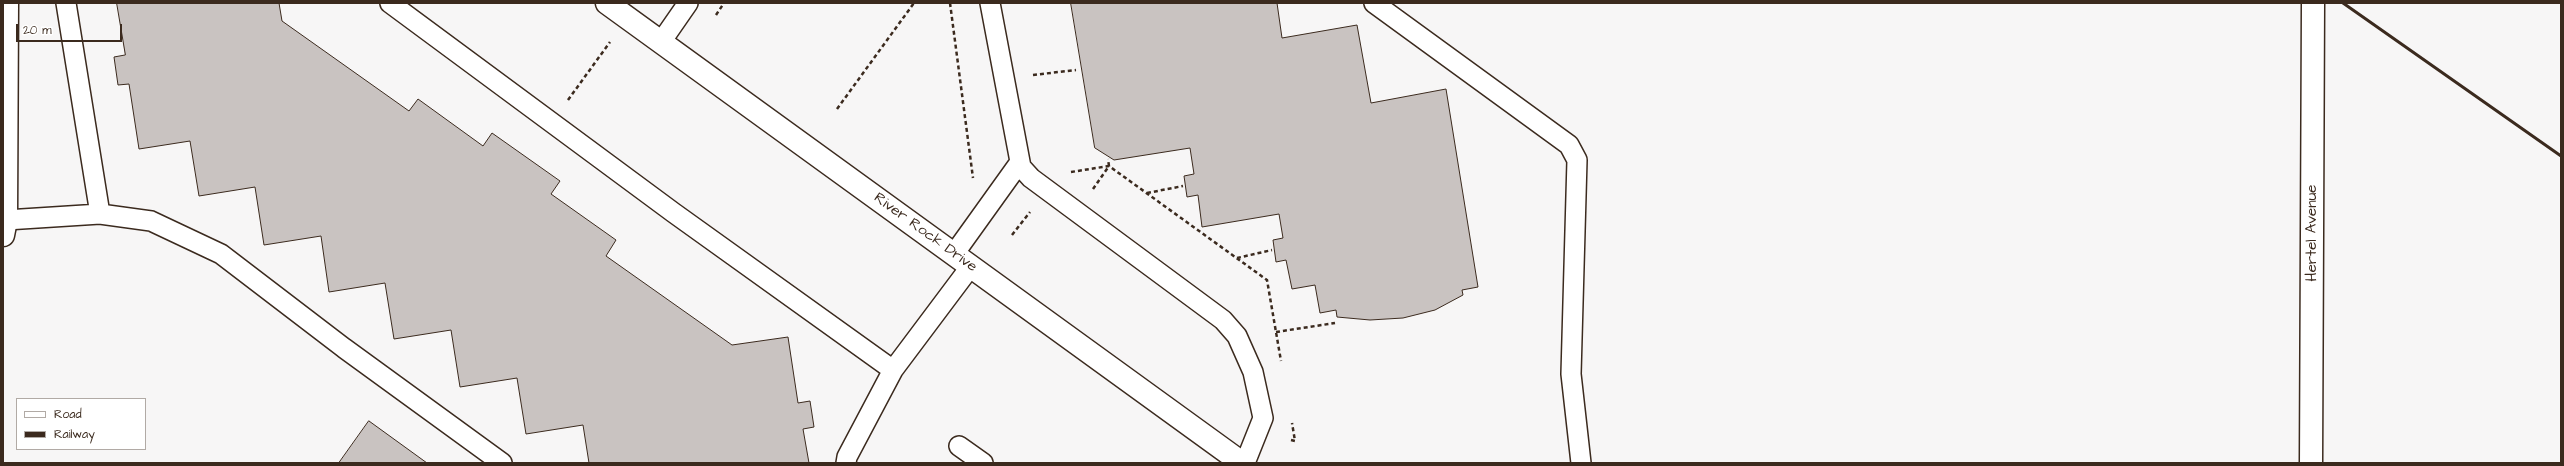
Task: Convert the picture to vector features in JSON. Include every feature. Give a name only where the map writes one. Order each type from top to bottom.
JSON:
[{"type":"street","points":[[4,228],[7,3]]},
{"type":"street","name":"River Rock Drive","points":[[607,3],[1244,463]]},
{"type":"street","name":"Hertel Avenue","points":[[2312,463],[2313,3]]},
{"type":"lane","points":[[66,3],[100,214]]},
{"type":"lane","points":[[390,3],[674,213],[893,370]]},
{"type":"lane","points":[[661,42],[688,3]]},
{"type":"lane","points":[[990,3],[1021,167],[1030,178],[1223,320],[1237,336],[1253,372],[1263,418],[1244,463]]},
{"type":"lane","points":[[1374,3],[1569,145],[1577,160],[1571,374],[1581,463]]},
{"type":"lane","points":[[846,463],[847,456],[893,370],[963,260],[1020,162]]},
{"type":"lane","points":[[4,228],[100,214],[151,221],[221,254],[344,348],[502,463]]},
{"type":"lane","points":[[959,446],[982,463]]},
{"type":"path","points":[[713,19],[724,3]]},
{"type":"path","points":[[837,108],[914,3]]},
{"type":"path","points":[[950,3],[973,179]]},
{"type":"path","points":[[563,106],[608,45]]},
{"type":"path","points":[[1037,75],[1076,70]]},
{"type":"path","points":[[1091,191],[1109,166],[1108,158]]},
{"type":"path","points":[[1068,172],[1109,166],[1267,280]]},
{"type":"path","points":[[1147,193],[1183,186]]},
{"type":"path","points":[[1012,235],[1034,206]]},
{"type":"path","points":[[1237,258],[1272,250]]},
{"type":"path","points":[[1276,332],[1335,323]]},
{"type":"path","points":[[1291,440],[1295,441]]},
{"type":"building","points":[[117,3],[279,3],[282,21],[409,111],[418,99],[483,146],[492,133],[560,181],[551,194],[616,240],[606,256],[732,345],[788,337],[798,403],[810,401],[814,427],[803,429],[809,463],[589,463],[583,425],[526,434],[517,378],[460,387],[451,330],[394,339],[385,283],[329,292],[321,236],[264,245],[255,187],[199,196],[190,141],[139,149],[129,84],[118,85],[114,57],[125,55]]},
{"type":"building","points":[[1071,3],[1277,3],[1282,38],[1357,25],[1371,103],[1446,89],[1478,287],[1462,290],[1463,295],[1435,310],[1403,318],[1370,320],[1337,317],[1336,310],[1320,313],[1315,285],[1292,289],[1286,260],[1276,262],[1273,240],[1283,238],[1279,214],[1202,227],[1198,195],[1187,197],[1184,176],[1194,174],[1190,148],[1114,160],[1095,148]]},
{"type":"building","points":[[369,421],[427,463],[339,463]]},
{"type":"railway","points":[[2343,3],[2561,156]]}]
